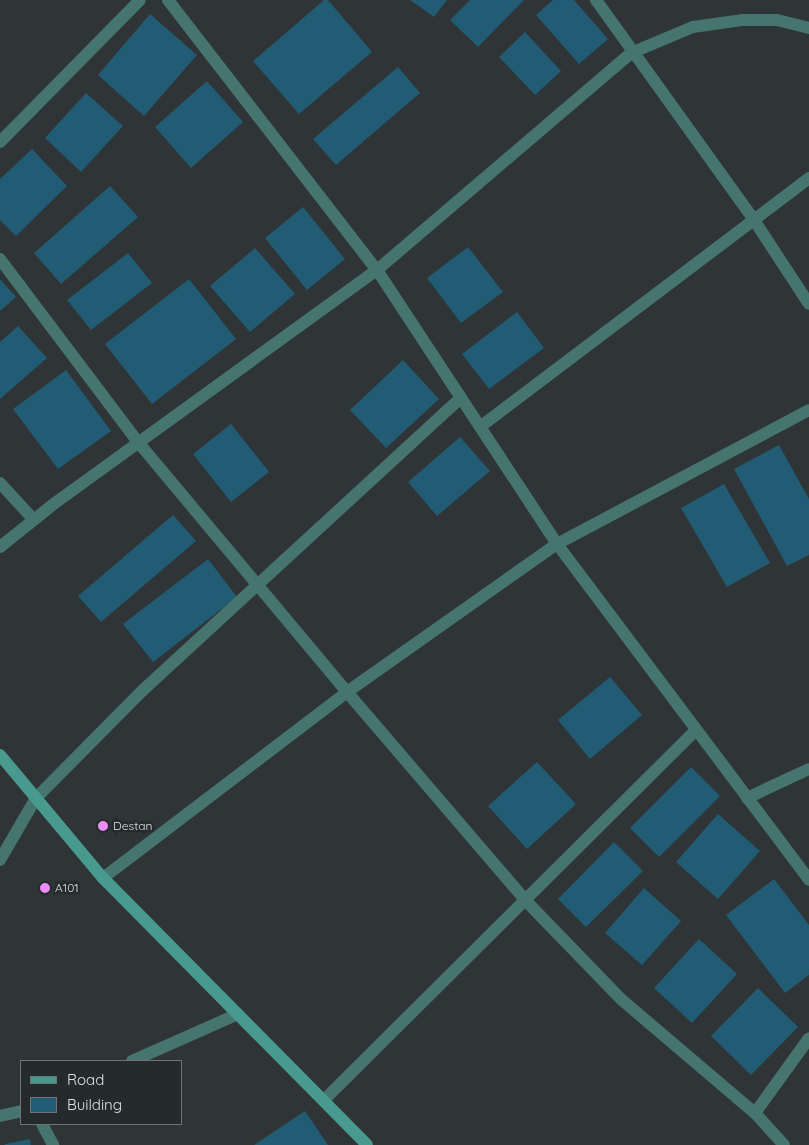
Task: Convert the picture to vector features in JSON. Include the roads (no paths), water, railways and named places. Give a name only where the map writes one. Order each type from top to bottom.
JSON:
[{"type":"main road","points":[[0,755],[103,878],[367,1145]]},
{"type":"street","points":[[0,142],[140,0]]},
{"type":"street","points":[[168,0],[377,270],[557,544],[809,880]]},
{"type":"street","points":[[596,0],[631,53],[754,220],[809,304]]},
{"type":"street","points":[[0,547],[138,442],[377,270],[631,53],[693,26],[751,20],[777,20],[809,28]]},
{"type":"street","points":[[480,427],[809,178]]},
{"type":"street","points":[[0,259],[138,442],[347,692],[526,901],[622,1000],[755,1113],[784,1145]]},
{"type":"street","points":[[0,860],[36,798],[142,691],[461,398]]},
{"type":"street","points":[[103,878],[347,692],[557,544],[809,410]]},
{"type":"street","points":[[0,483],[34,520]]},
{"type":"street","points":[[324,1100],[696,730]]},
{"type":"street","points":[[748,798],[809,769]]},
{"type":"street","points":[[134,1060],[238,1014]]},
{"type":"street","points":[[755,1113],[809,1038]]},
{"type":"street","points":[[0,1116],[20,1111]]},
{"type":"street","points":[[43,1125],[53,1145]]},
{"type":"place","name":"Destan","points":[[103,826]]},
{"type":"place","name":"A101","points":[[45,888]]}]
